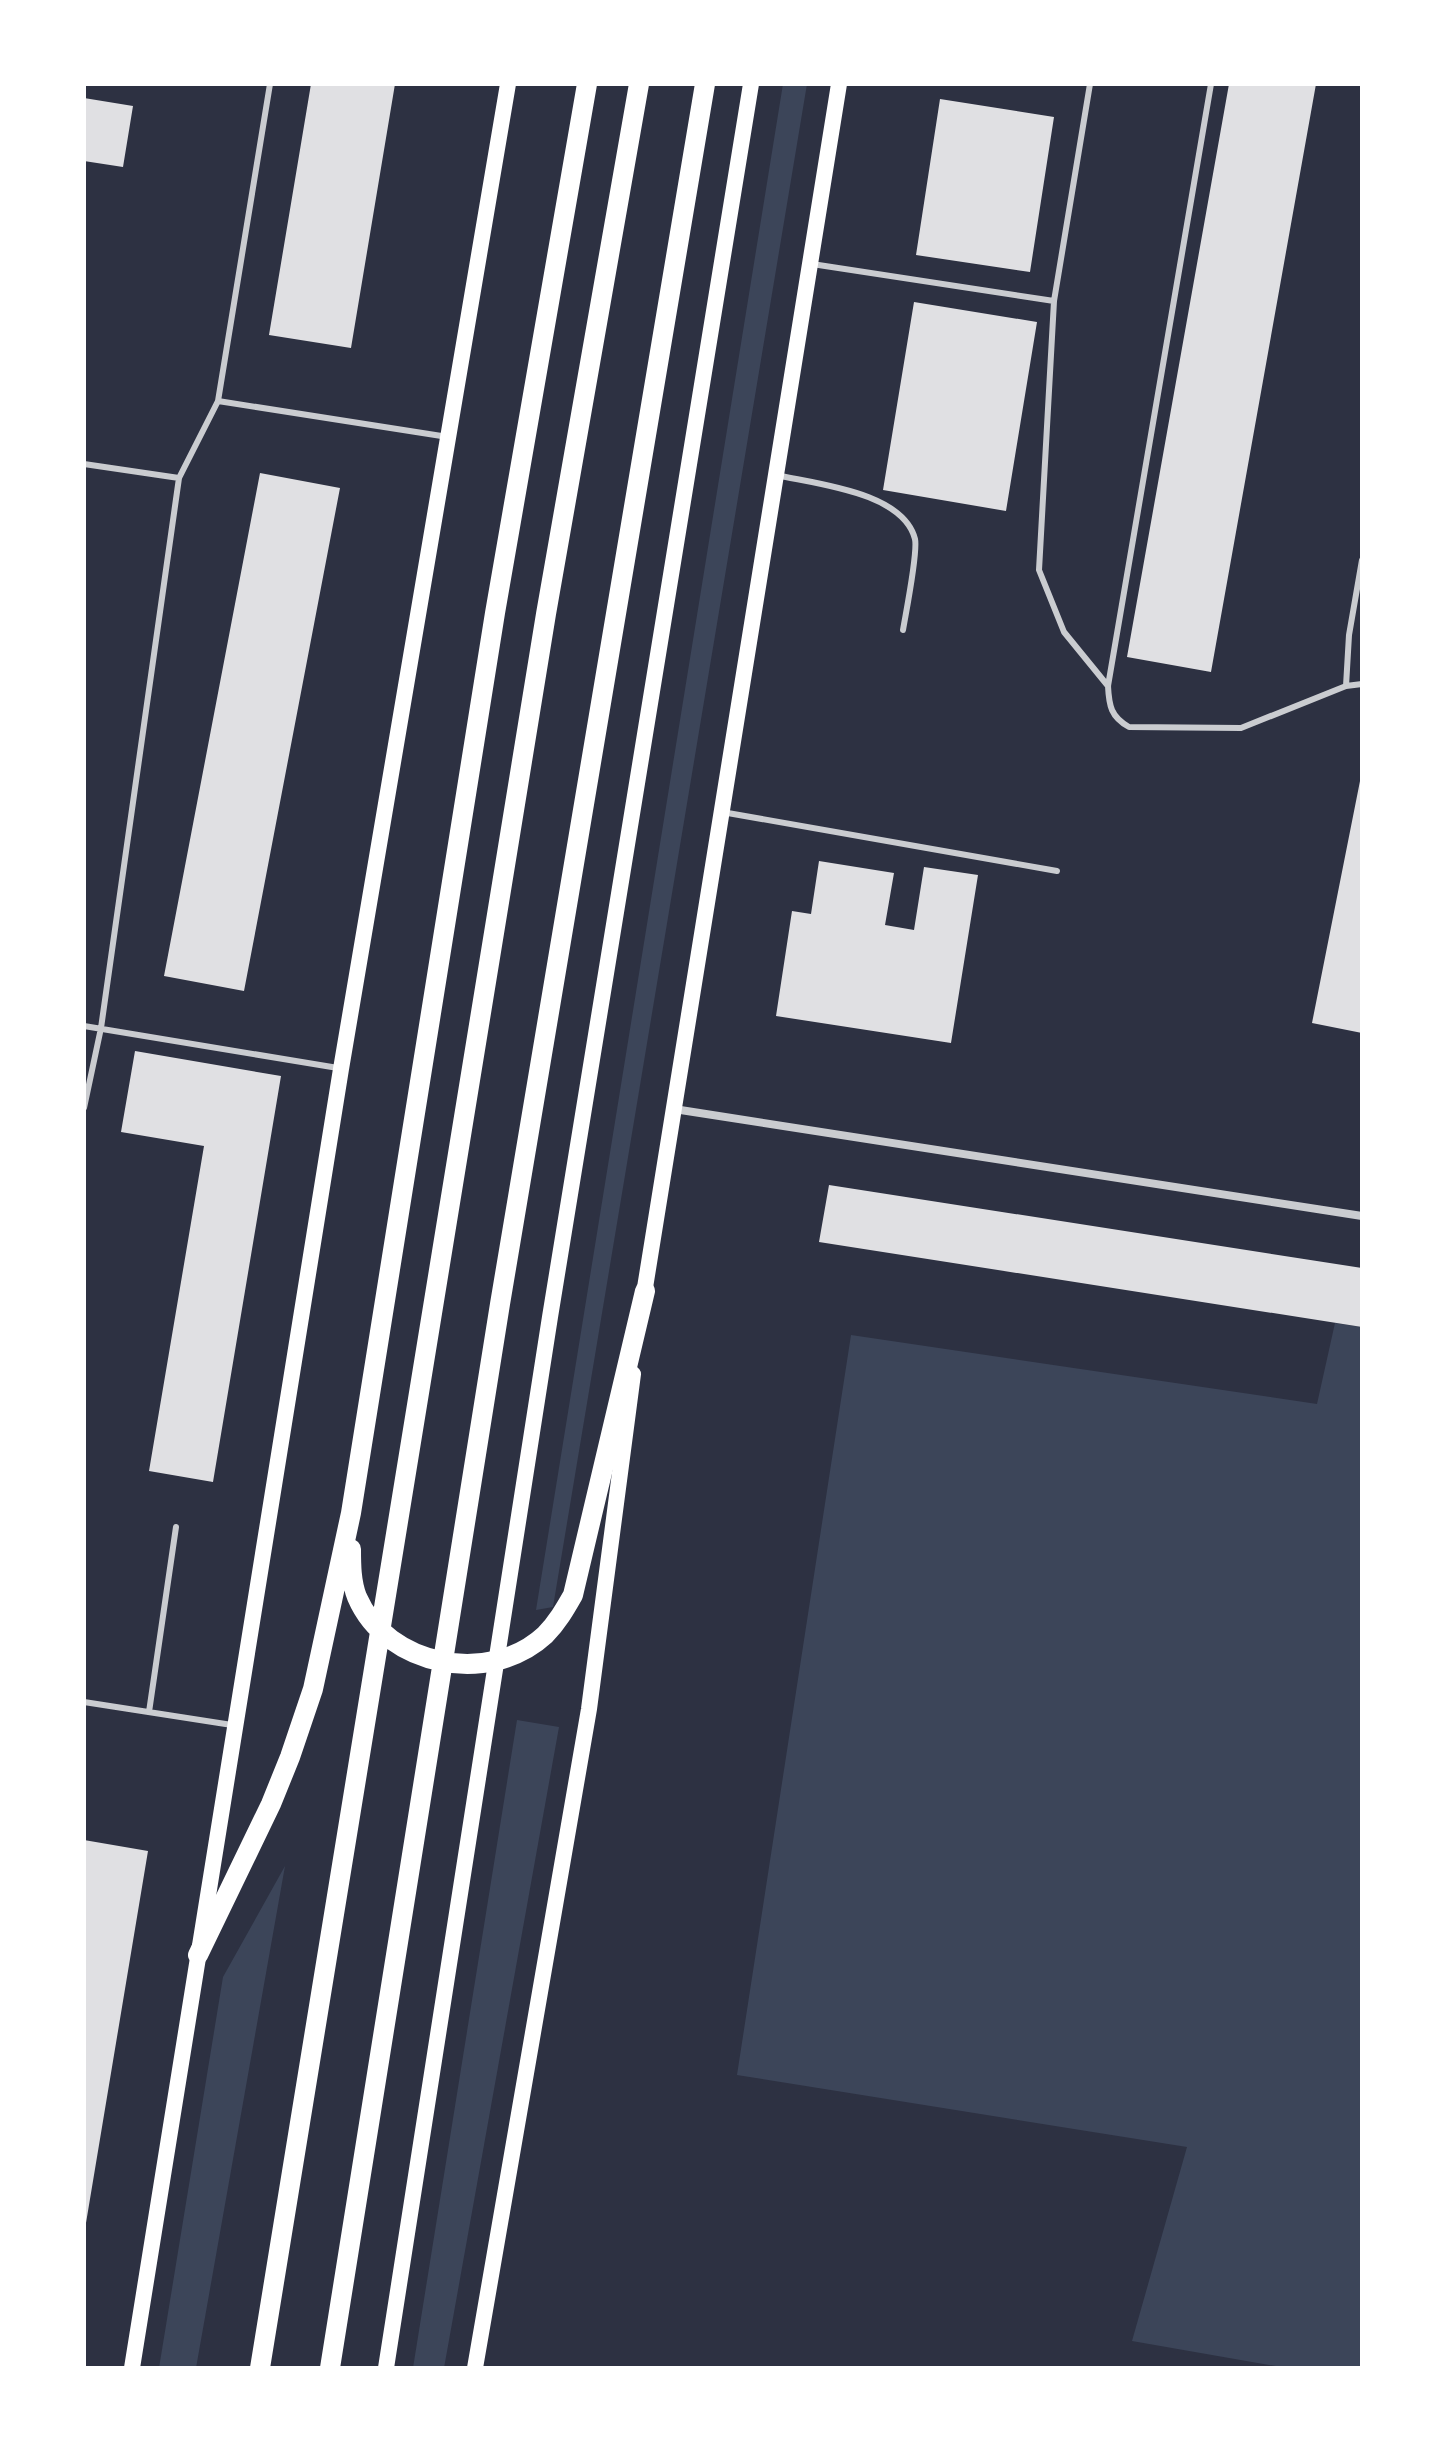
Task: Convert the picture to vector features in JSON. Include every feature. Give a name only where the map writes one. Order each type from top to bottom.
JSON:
[{"type":"main road","points":[[132,2368],[341,1069],[508,84]]},
{"type":"main road","points":[[198,1955],[271,1804],[290,1757],[313,1689],[351,1513],[495,613],[587,84]]},
{"type":"main road","points":[[260,2368],[546,614],[639,84]]},
{"type":"main road","points":[[330,2368],[500,1304],[705,84]]},
{"type":"main road","points":[[386,2368],[550,1317],[751,84]]},
{"type":"main road","points":[[475,2368],[589,1709],[645,1291],[839,84]]},
{"type":"main road","points":[[351,1513],[351,1569],[357,1596],[371,1620],[396,1643],[433,1661],[479,1665],[517,1654],[543,1637],[573,1595],[645,1291]]},
{"type":"street","points":[[674,1109],[1362,1216]]},
{"type":"lane","points":[[84,1108],[101,1028],[179,478],[218,401],[270,84]]},
{"type":"lane","points":[[1090,84],[1054,301],[1039,570],[1064,632],[1108,686]]},
{"type":"lane","points":[[1211,84],[1108,686],[1109,706],[1116,720],[1129,727],[1241,728],[1346,686],[1362,684]]},
{"type":"lane","points":[[810,264],[1054,301]]},
{"type":"lane","points":[[218,401],[448,437]]},
{"type":"lane","points":[[84,464],[179,478]]},
{"type":"lane","points":[[776,475],[868,495],[902,517],[915,540],[903,630]]},
{"type":"lane","points":[[1346,686],[1349,635],[1362,560]]},
{"type":"lane","points":[[722,812],[1057,871]]},
{"type":"lane","points":[[84,1026],[341,1069]]},
{"type":"lane","points":[[149,1712],[176,1527]]},
{"type":"lane","points":[[84,1702],[236,1726]]},
{"type":"shaded area","points":[[783,84],[807,84],[553,1607],[536,1610]]},
{"type":"shaded area","points":[[1335,1323],[1362,1327],[1362,2368],[1287,2368],[1132,2341],[1187,2147],[737,2075],[851,1335],[1317,1404]]},
{"type":"shaded area","points":[[517,1720],[559,1727],[444,2368],[413,2368]]},
{"type":"shaded area","points":[[285,1866],[196,2368],[159,2368],[223,1977]]},
{"type":"building","points":[[311,84],[395,84],[351,348],[269,335]]},
{"type":"building","points":[[1229,84],[1316,84],[1211,672],[1127,657]]},
{"type":"building","points":[[84,98],[133,106],[123,167],[84,161]]},
{"type":"building","points":[[940,99],[1054,117],[1030,272],[916,255]]},
{"type":"building","points":[[914,302],[1037,322],[1006,511],[883,490]]},
{"type":"building","points":[[260,473],[340,488],[244,991],[164,976]]},
{"type":"building","points":[[1362,776],[1362,1033],[1312,1023]]},
{"type":"building","points":[[819,861],[894,873],[885,925],[914,930],[924,867],[978,875],[951,1043],[776,1016],[792,911],[811,914]]},
{"type":"building","points":[[135,1051],[281,1076],[213,1482],[149,1471],[204,1146],[121,1132]]},
{"type":"building","points":[[829,1185],[1362,1268],[1362,1327],[819,1242]]},
{"type":"building","points":[[84,1840],[148,1851],[86,2223],[84,2223]]}]
